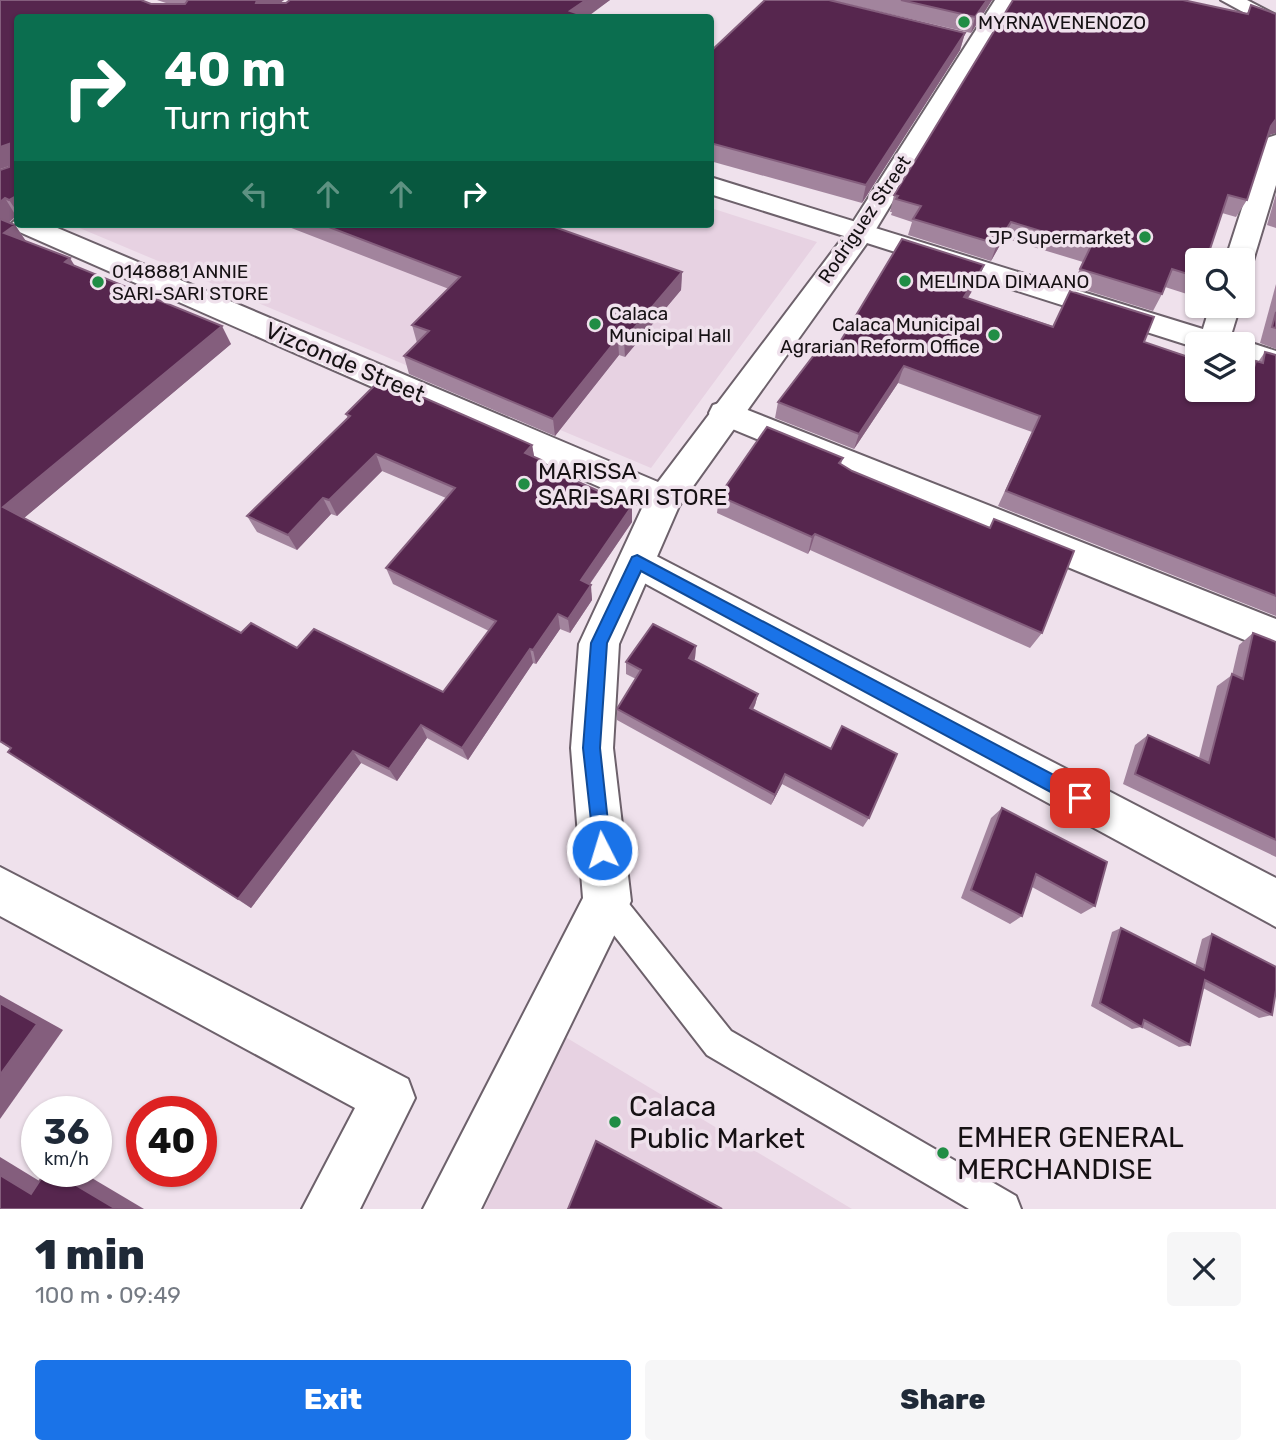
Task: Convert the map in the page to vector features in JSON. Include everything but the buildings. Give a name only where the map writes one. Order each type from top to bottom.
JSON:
[{"type":"street","name":"Rodriguez Street","points":[[607,901],[592,748],[599,643],[664,500],[725,413],[860,233],[1005,0]]},
{"type":"street","points":[[1231,0],[1276,24]]},
{"type":"street","points":[[951,38],[977,44]]},
{"type":"street","points":[[1243,248],[1276,143]]},
{"type":"street","points":[[714,187],[1185,333]]},
{"type":"street","name":"Vizconde Street","points":[[34,228],[664,500]]},
{"type":"street","points":[[1255,355],[1276,362]]},
{"type":"street","points":[[725,413],[1276,636]]},
{"type":"street","points":[[637,561],[1276,903]]},
{"type":"street","points":[[0,890],[388,1098],[330,1209]]},
{"type":"street","points":[[451,1209],[607,901]]},
{"type":"lane","points":[[607,901],[719,1042],[1003,1209]]},
{"type":"shaded area","points":[[714,209],[817,242],[651,468],[80,228],[714,228]]},
{"type":"shaded area","name":"Calaca Public Market","points":[[562,1035],[852,1209],[484,1209]]},
{"type":"place","name":"MYRNA VENENOZO","points":[[964,22]]},
{"type":"place","name":"JP Supermarket","points":[[1145,237]]},
{"type":"place","name":"MELINDA DIMAANO","points":[[905,281]]},
{"type":"place","name":"0148881 ANNIE SARI-SARI STORE","points":[[98,282]]},
{"type":"place","name":"Calaca Municipal Hall","points":[[595,324]]},
{"type":"place","name":"Calaca Municipal Agrarian Reform Office","points":[[994,335]]},
{"type":"place","name":"MARISSA SARI-SARI STORE","points":[[524,484]]},
{"type":"place","name":"Calaca Public Market","points":[[615,1122]]},
{"type":"place","name":"EMHER GENERAL MERCHANDISE","points":[[943,1153]]},
{"type":"route","points":[[602,850],[592,748],[599,643],[637,561],[1080,798]]}]
